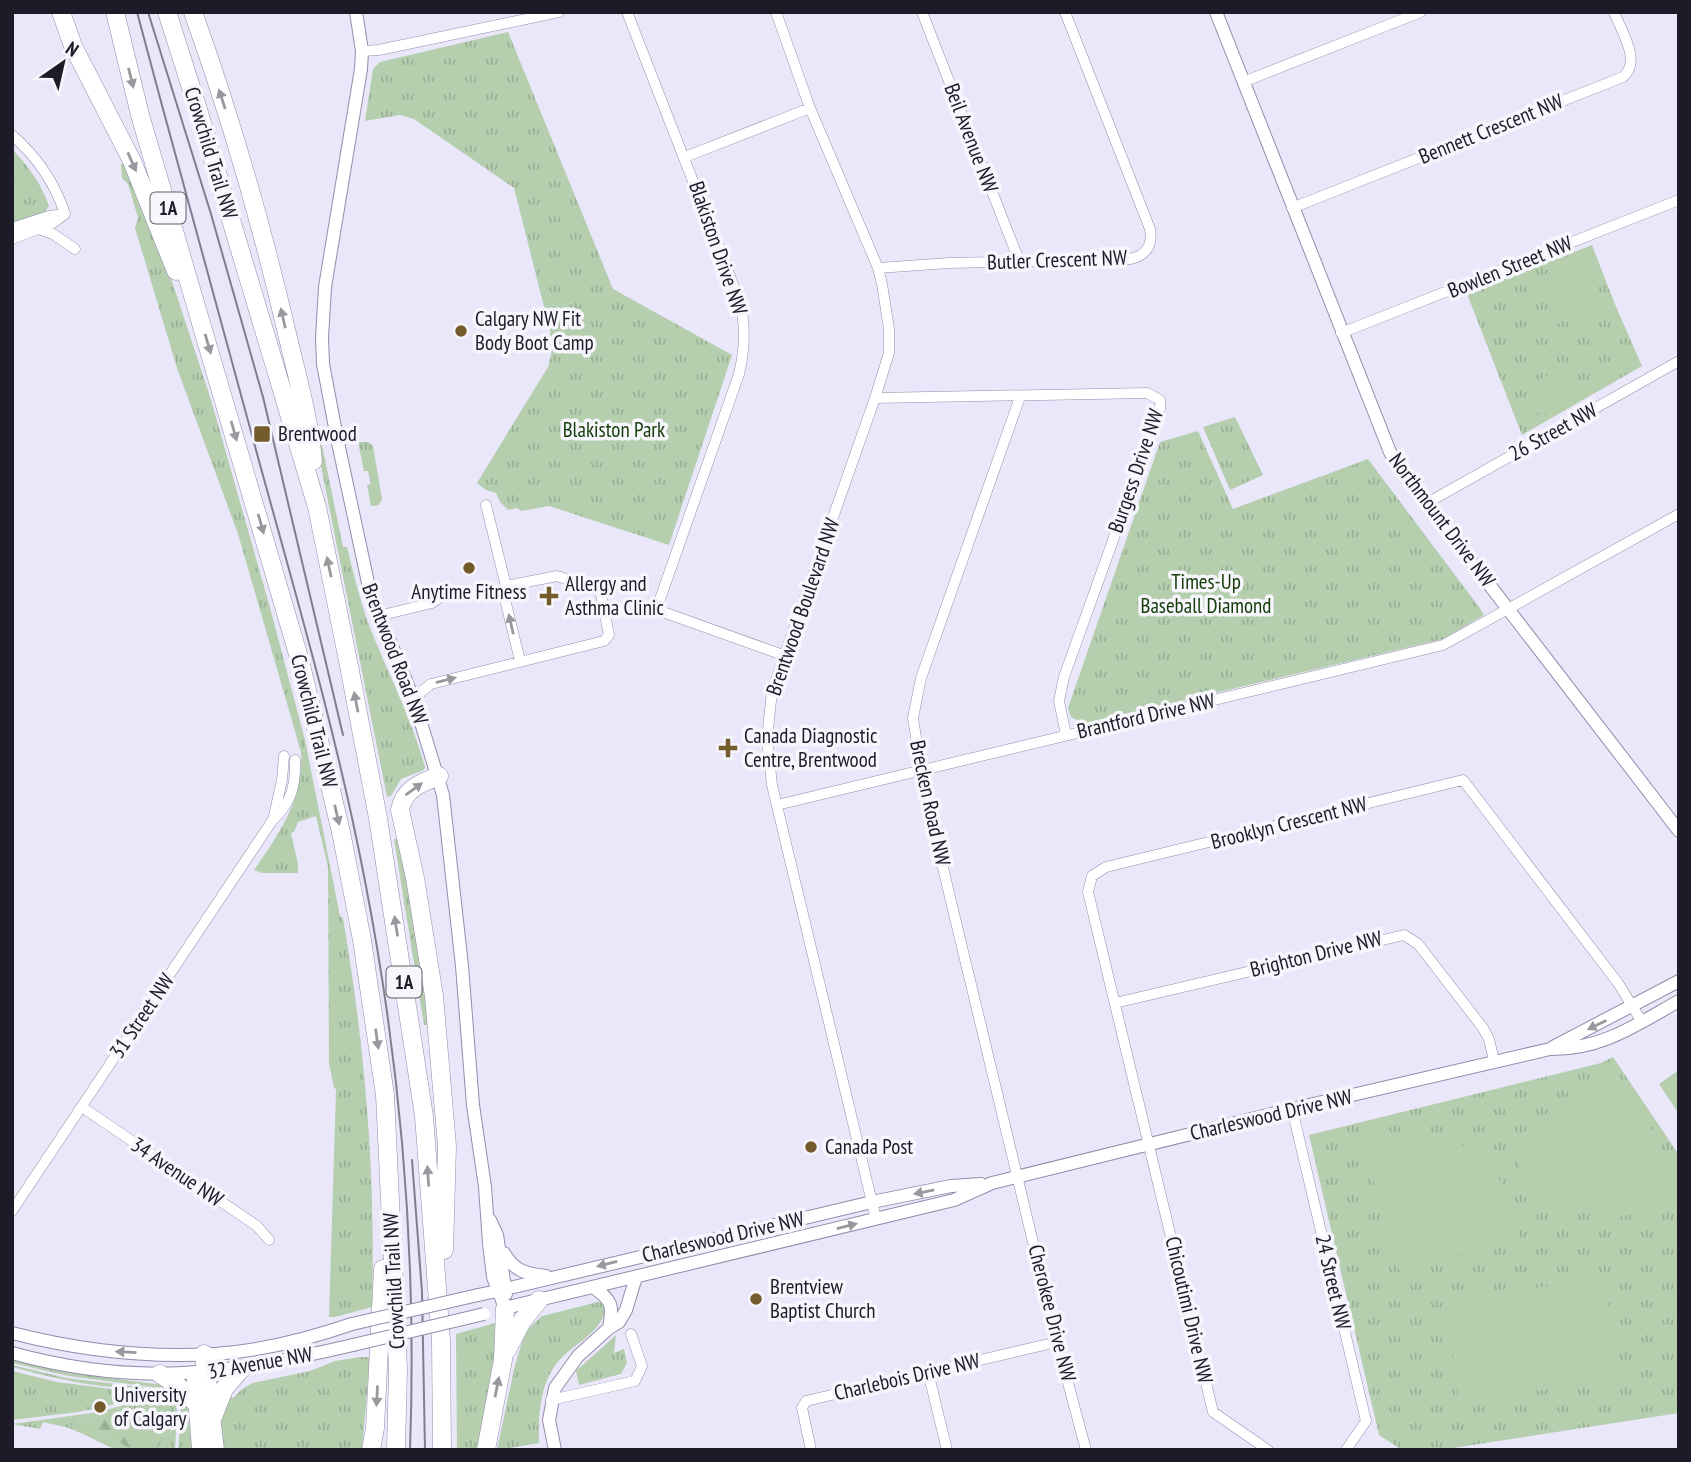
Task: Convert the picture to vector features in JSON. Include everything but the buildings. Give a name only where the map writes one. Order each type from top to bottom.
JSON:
[{"type":"highway","points":[[50,12],[63,19],[132,161],[185,294],[198,312]]},
{"type":"highway","name":"Crowchild Trail NW","points":[[114,12],[140,115],[296,648],[341,832],[362,940],[383,1083],[398,1369],[396,1450]]},
{"type":"highway","points":[[193,12],[267,248],[312,451],[317,507]]},
{"type":"highway","name":"Crowchild Trail NW","points":[[170,17],[317,507],[376,805],[424,1116],[441,1341],[442,1450]]},
{"type":"highway","points":[[439,776],[409,790],[402,799],[400,810],[415,878],[434,996],[447,1146],[441,1341]]},
{"type":"highway","points":[[371,1450],[375,1428],[383,1264],[391,1231]]},
{"type":"highway","points":[[503,1360],[522,1321],[538,1300]]},
{"type":"highway","points":[[486,1450],[503,1360],[505,1308]]},
{"type":"highway","points":[[199,1354],[215,1450]]},
{"type":"highway","points":[[212,1420],[224,1389],[241,1369]]},
{"type":"highway","points":[[201,1373],[197,1404],[201,1450]]},
{"type":"highway","points":[[160,1374],[177,1385],[197,1404]]},
{"type":"street","name":"Brentwood Road NW","points":[[356,12],[362,51],[325,287],[323,364],[357,540],[378,616],[415,703],[439,776],[453,875],[473,1105],[485,1186],[490,1255],[502,1290]]},
{"type":"street","points":[[362,51],[379,50],[559,12]]},
{"type":"street","name":"Blakiston Drive NW","points":[[627,12],[685,157],[743,316],[744,347],[739,374],[659,601],[659,608],[663,612],[783,655]]},
{"type":"street","name":"Brentwood Boulevard NW","points":[[776,12],[810,108],[878,268],[889,330],[889,353],[875,398],[783,655],[772,691],[768,718],[768,764],[876,1219]]},
{"type":"street","name":"Beil Avenue NW","points":[[922,12],[1020,263]]},
{"type":"street","name":"Butler Crescent NW","points":[[878,268],[948,263],[1130,259],[1144,253],[1150,244],[1150,229],[1065,12]]},
{"type":"street","name":"Northmount Drive NW","points":[[1216,12],[1386,445],[1401,470],[1678,827]]},
{"type":"street","points":[[1243,82],[1421,12]]},
{"type":"street","name":"Bennett Crescent NW","points":[[1292,208],[1623,77],[1630,70],[1632,57],[1614,12]]},
{"type":"street","points":[[685,157],[810,108]]},
{"type":"street","points":[[12,135],[41,166],[58,193],[65,214]]},
{"type":"street","name":"Bowlen Street NW","points":[[1341,332],[1679,200]]},
{"type":"street","points":[[12,228],[49,216],[65,214]]},
{"type":"street","points":[[12,239],[53,223],[65,214]]},
{"type":"street","points":[[37,229],[52,234],[75,249]]},
{"type":"street","name":"26 Street NW","points":[[1427,503],[1679,361]]},
{"type":"street","name":"Burgess Drive NW","points":[[875,398],[1147,393],[1160,400],[1160,409],[1064,677],[1059,701],[1066,735]]},
{"type":"street","name":"Brecken Road NW","points":[[1018,1177],[921,772],[913,718],[921,678],[1020,397]]},
{"type":"street","points":[[486,505],[506,586],[504,595],[520,661]]},
{"type":"street","name":"Brantford Drive NW","points":[[777,805],[1443,645],[1679,514]]},
{"type":"street","points":[[415,703],[421,692],[430,684],[604,641],[610,630],[601,594],[596,588],[557,576],[506,586]]},
{"type":"street","points":[[378,616],[432,603],[446,593]]},
{"type":"street","name":"31 Street NW","points":[[272,821],[282,780],[284,756]]},
{"type":"street","name":"31 Street NW","points":[[12,1211],[272,821],[285,809],[292,790],[295,760]]},
{"type":"street","name":"Brooklyn Crescent NW","points":[[1149,1144],[1088,892],[1092,876],[1101,869],[1463,780],[1618,983],[1642,1022]]},
{"type":"street","name":"Brighton Drive NW","points":[[1115,1003],[1404,935],[1418,944],[1483,1028],[1489,1039],[1494,1061]]},
{"type":"street","name":"Charleswood Drive NW","points":[[1550,1049],[1679,981]]},
{"type":"street","name":"Charleswood Drive NW","points":[[502,1290],[872,1202],[951,1186],[992,1183],[1018,1177],[1494,1061],[1550,1049],[1575,1049],[1608,1040],[1679,1001]]},
{"type":"street","name":"34 Avenue NW","points":[[82,1107],[257,1226],[269,1240]]},
{"type":"street","name":"24 Street NW","points":[[1292,1109],[1366,1421],[1346,1450]]},
{"type":"street","name":"Chicoutimi Drive NW","points":[[1149,1144],[1213,1412],[1268,1450]]},
{"type":"street","name":"Cherokee Drive NW","points":[[1018,1177],[1086,1450]]},
{"type":"street","name":"Charleswood Drive NW","points":[[505,1308],[954,1200],[992,1183]]},
{"type":"street","name":"Brentwood Road NW","points":[[487,1214],[497,1235],[505,1308]]},
{"type":"street","points":[[499,1246],[512,1266],[519,1271],[557,1277]]},
{"type":"street","points":[[555,1450],[549,1420],[551,1400],[560,1380],[578,1356],[619,1322],[626,1310],[636,1277]]},
{"type":"street","points":[[593,1287],[606,1296],[611,1304],[609,1328]]},
{"type":"street","name":"32 Avenue NW","points":[[18,1334],[117,1352],[199,1354],[274,1345],[352,1324],[502,1290]]},
{"type":"street","name":"32 Avenue NW","points":[[12,1353],[55,1365],[120,1374],[201,1373],[241,1369],[505,1308]]},
{"type":"street","points":[[12,1327],[18,1334]]},
{"type":"street","points":[[551,1400],[635,1381],[642,1366],[631,1334]]},
{"type":"street","name":"Charlebois Drive NW","points":[[811,1450],[802,1408],[806,1401],[1057,1342]]},
{"type":"street","points":[[928,1372],[947,1450]]},
{"type":"green space","name":"Blakiston Park","points":[[508,32],[613,289],[732,355],[669,545],[549,506],[521,511],[517,508],[508,510],[496,493],[477,483],[548,367],[552,351],[550,330],[514,188],[414,119],[400,115],[365,121],[373,69],[380,62]]},
{"type":"green space","points":[[12,149],[34,176],[49,206],[45,212],[12,223]]},
{"type":"green space","points":[[121,164],[125,164],[173,284],[211,400],[305,740],[340,916],[343,918],[363,1063],[373,1258],[372,1307],[335,1317],[329,1317],[336,1089],[329,1063],[328,867],[316,816],[298,822],[291,833],[298,873],[262,873],[254,870],[281,829],[294,800],[301,769],[301,752],[238,534],[177,368],[135,228],[138,218],[128,184],[122,178]]},
{"type":"green space","points":[[1592,245],[1642,366],[1522,435],[1467,294]]},
{"type":"green space","points":[[1585,260],[1589,262],[1605,305],[1557,324],[1539,280]]},
{"type":"green space","points":[[1560,370],[1575,400],[1543,415],[1537,413],[1524,387]]},
{"type":"green space","points":[[1235,417],[1263,475],[1230,490],[1203,427]]},
{"type":"green space","name":"Times-Up Baseball Diamond","points":[[1198,431],[1233,509],[1368,459],[1484,615],[1443,639],[1085,724],[1071,717],[1068,708],[1160,442]]},
{"type":"green space","points":[[358,442],[368,442],[373,446],[382,499],[379,505],[371,506],[367,485],[371,484],[368,471],[364,471]]},
{"type":"green space","points":[[322,445],[343,547],[347,547],[367,620],[406,711],[425,767],[424,770],[401,779],[391,796],[387,797],[317,446]]},
{"type":"green space","points":[[394,839],[399,839],[402,848],[431,1025],[424,1025]]},
{"type":"green space","points":[[1613,1057],[1679,1155],[1679,1413],[1440,1450],[1402,1450],[1379,1435],[1309,1135],[1601,1063]]},
{"type":"green space","points":[[1679,1070],[1679,1114],[1659,1084]]},
{"type":"green space","points":[[1617,1074],[1679,1176],[1679,1187],[1638,1213],[1606,1217],[1574,1209],[1545,1194],[1525,1175],[1506,1143]]},
{"type":"green space","points":[[1409,1134],[1434,1135],[1453,1141],[1485,1162],[1501,1182],[1513,1204],[1518,1237],[1400,1272],[1363,1146]]},
{"type":"green space","points":[[1605,1279],[1619,1380],[1459,1400],[1445,1299]]},
{"type":"green space","points":[[602,1301],[606,1307],[599,1324],[551,1371],[540,1412],[539,1443],[497,1450],[515,1365],[525,1332],[542,1316]]},
{"type":"green space","points":[[495,1323],[497,1337],[480,1450],[457,1450],[456,1334]]},
{"type":"green space","points":[[616,1335],[614,1353],[624,1349],[627,1363],[621,1374],[579,1385],[576,1371]]},
{"type":"green space","points":[[360,1357],[370,1357],[362,1450],[221,1450],[219,1419],[226,1394],[233,1398],[253,1383]]},
{"type":"green space","points":[[12,1359],[70,1373],[164,1385],[174,1390],[69,1376],[12,1363]]},
{"type":"green space","points":[[12,1365],[66,1378],[149,1388],[80,1383]]},
{"type":"green space","points":[[12,1371],[57,1382],[143,1393],[95,1409],[12,1420]]},
{"type":"green space","points":[[152,1393],[175,1398],[177,1413],[148,1432],[129,1425],[112,1412],[77,1422],[69,1428],[43,1422],[40,1429],[12,1424],[99,1412]]},
{"type":"green space","points":[[180,1399],[186,1402],[189,1411],[192,1450],[178,1450]]},
{"type":"green space","points":[[112,1412],[129,1425],[148,1432],[177,1413],[176,1429],[163,1437],[157,1450],[133,1450],[95,1430],[87,1430],[83,1434],[69,1428],[77,1422]]},
{"type":"green space","points":[[176,1429],[175,1450],[157,1450],[163,1437]]},
{"type":"green space","points":[[87,1430],[95,1430],[133,1450],[116,1450],[83,1434]]},
{"type":"tram line","points":[[137,12],[316,668],[364,876],[388,1018],[404,1162],[411,1306],[410,1450]]},
{"type":"tram line","points":[[148,12],[211,214],[263,397],[343,735]]},
{"type":"tram line","points":[[412,1160],[422,1292],[425,1450]]},
{"type":"place","name":"Calgary NW Fit Body Boot Camp","points":[[461,331]]},
{"type":"place","name":"Brentwood","points":[[262,434]]},
{"type":"place","name":"Anytime Fitness","points":[[469,568]]},
{"type":"place","name":"Allergy and Asthma Clinic","points":[[549,596]]},
{"type":"place","name":"Canada Diagnostic Centre, Brentwood","points":[[728,748]]},
{"type":"place","name":"Canada Post","points":[[811,1147]]},
{"type":"place","name":"Brentview Baptist Church","points":[[756,1299]]},
{"type":"place","name":"University of Calgary","points":[[100,1407]]}]
